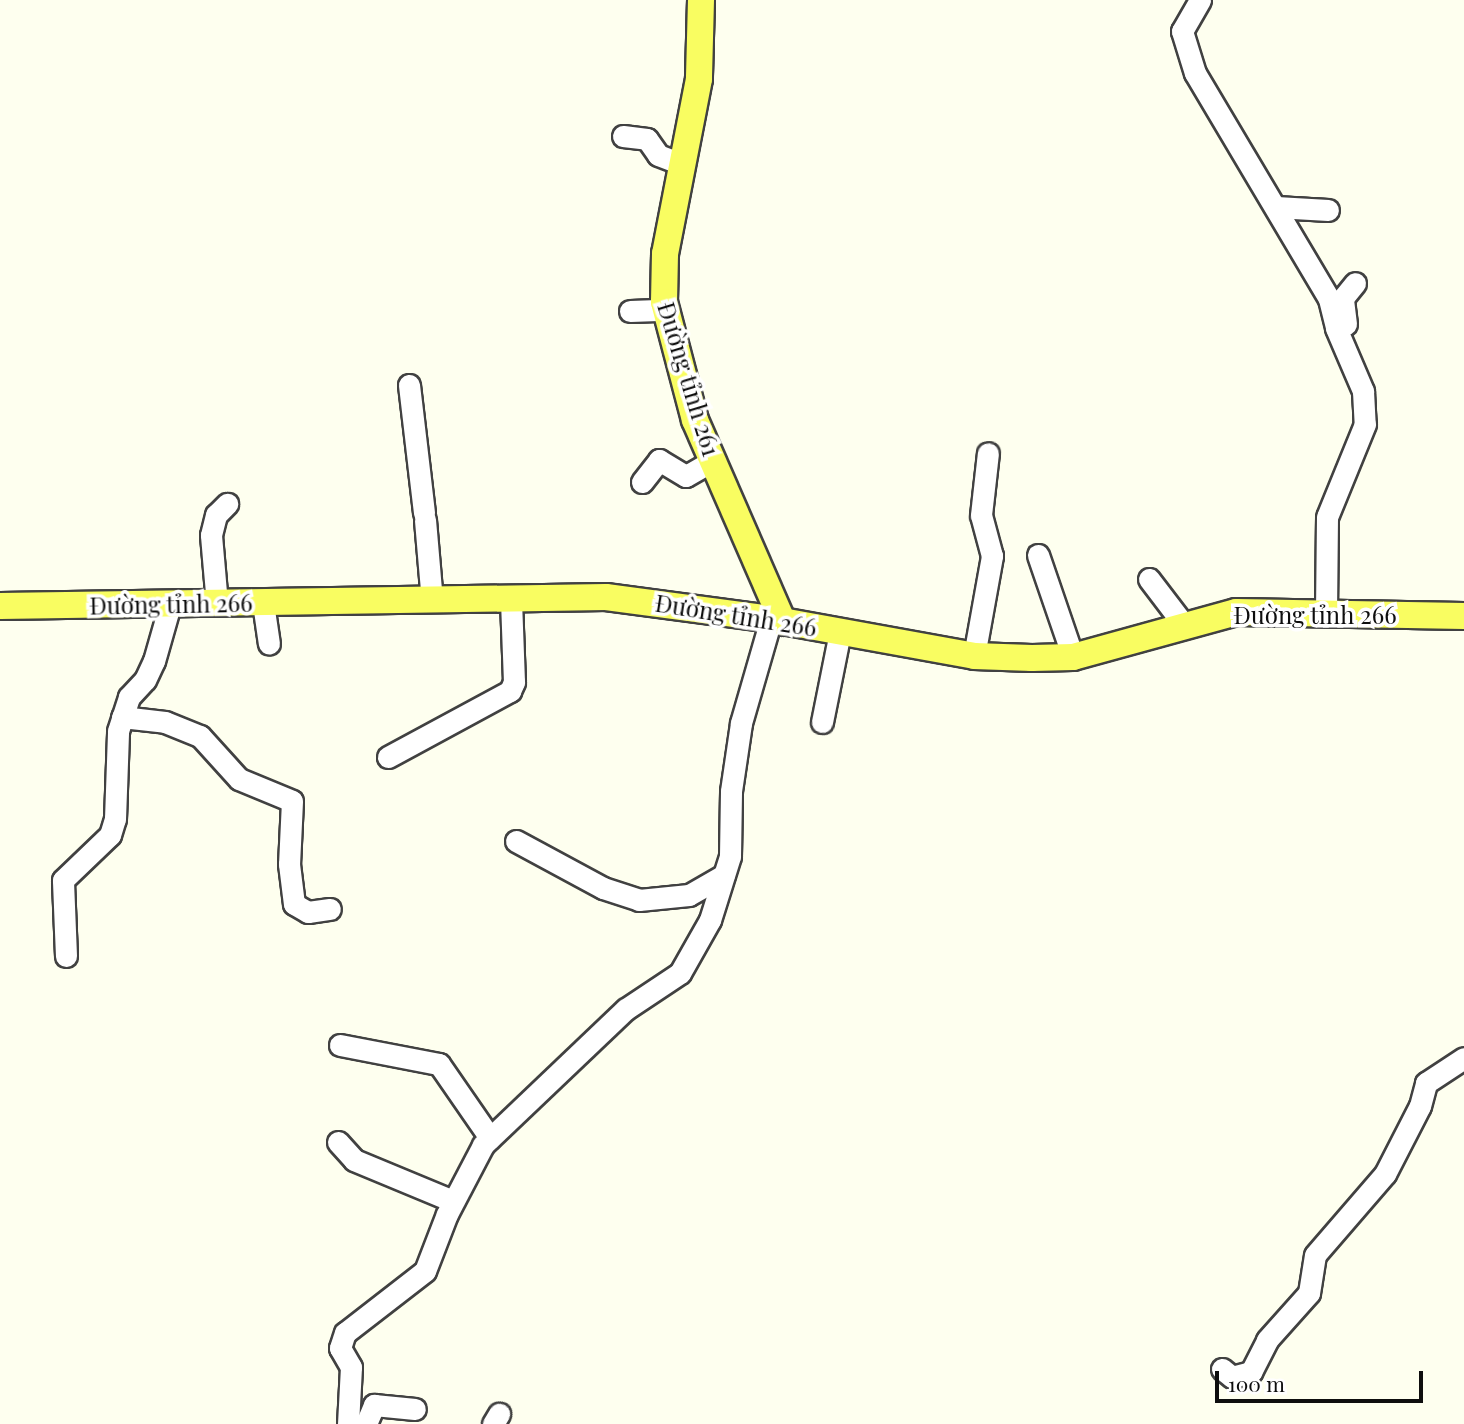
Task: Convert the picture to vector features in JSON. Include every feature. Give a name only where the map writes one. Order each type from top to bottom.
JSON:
[{"type":"main road","name":"Đường tỉnh 261","points":[[701,0],[699,79],[663,270],[665,310],[695,419],[777,620]]},
{"type":"main road","name":"Đường tỉnh 266","points":[[0,606],[634,599],[777,620],[974,656],[1073,657],[1236,612],[1464,615]]},
{"type":"street","points":[[1200,0],[1182,31],[1183,44],[1207,95],[1329,299],[1340,339],[1363,391],[1366,424],[1327,517],[1326,613]]},
{"type":"street","points":[[623,136],[647,139],[658,155],[682,164]]},
{"type":"street","points":[[1276,207],[1328,210]]},
{"type":"street","points":[[1340,339],[1346,325],[1343,298],[1355,283]]},
{"type":"street","points":[[630,311],[665,310]]},
{"type":"street","points":[[409,385],[432,601]]},
{"type":"street","points":[[974,656],[992,556],[981,515],[988,453]]},
{"type":"street","points":[[642,482],[659,460],[686,476],[712,461]]},
{"type":"street","points":[[217,604],[211,535],[216,515],[227,504]]},
{"type":"street","points":[[1038,555],[1073,657]]},
{"type":"street","points":[[1149,579],[1184,625]]},
{"type":"street","points":[[388,757],[510,691],[514,682],[511,599]]},
{"type":"street","points":[[262,603],[269,644]]},
{"type":"street","points":[[66,956],[63,880],[110,835],[122,717],[129,697],[145,680],[154,661],[170,605]]},
{"type":"street","points":[[348,1424],[351,1367],[340,1342],[425,1271],[453,1201],[489,1138],[626,1009],[680,973],[710,920],[732,841],[731,791],[741,723],[777,620]]},
{"type":"street","points":[[822,722],[840,632]]},
{"type":"street","points":[[122,717],[165,722],[201,736],[239,779],[292,801],[289,864],[294,904],[308,912],[330,909]]},
{"type":"street","points":[[516,841],[603,888],[639,900],[689,895],[724,875]]},
{"type":"street","points":[[340,1045],[439,1064],[489,1138]]},
{"type":"street","points":[[1222,1369],[1232,1377],[1251,1372],[1267,1340],[1309,1293],[1315,1255],[1385,1174],[1420,1107],[1426,1083],[1464,1058]]},
{"type":"street","points":[[338,1142],[354,1160],[453,1201]]},
{"type":"street","points":[[366,1424],[374,1405],[415,1409]]}]
